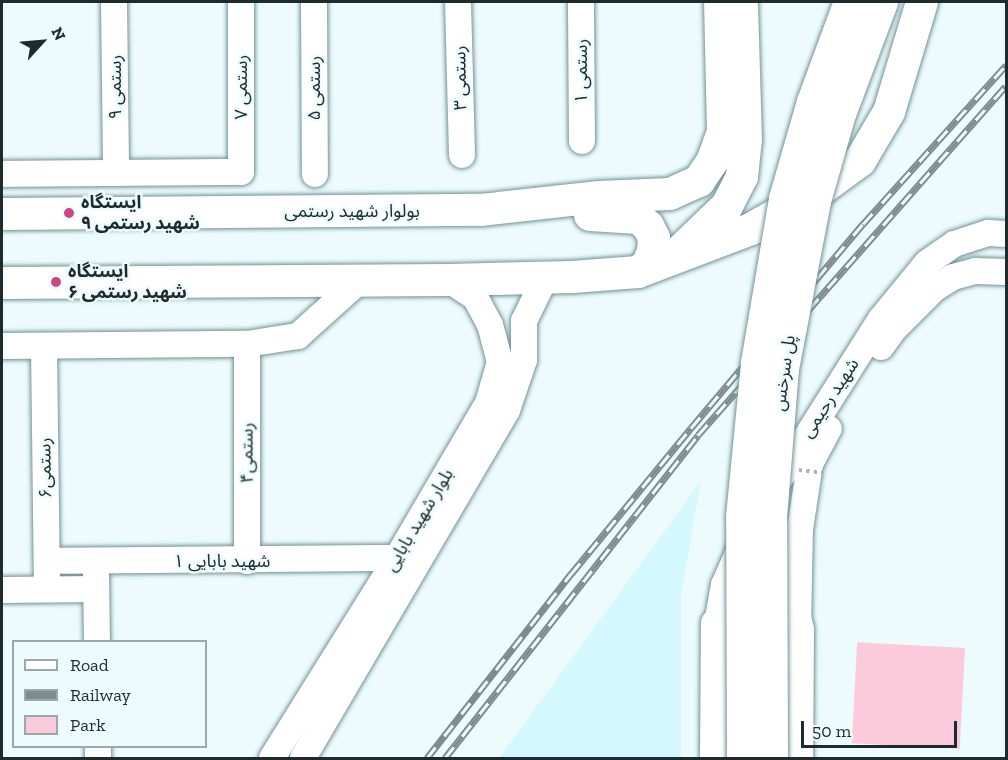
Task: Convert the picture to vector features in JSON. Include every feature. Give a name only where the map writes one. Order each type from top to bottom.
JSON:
[{"type":"main road","name":"بولوار شهید رستمی","points":[[2,214],[481,210],[600,197],[670,194],[699,181],[712,162],[723,132],[720,2]]},
{"type":"main road","points":[[673,258],[727,206],[742,177],[746,140],[742,2]]},
{"type":"main road","name":"پل سرخس","points":[[742,759],[742,517],[757,363],[785,199],[813,102],[850,2]]},
{"type":"main road","name":"پل سرخس","points":[[772,759],[771,518],[783,369],[815,201],[840,114],[882,2]]},
{"type":"main road","points":[[2,283],[449,280],[545,278],[638,272],[751,229],[823,188],[860,161],[889,112],[922,2]]},
{"type":"main road","points":[[481,210],[638,218],[648,226],[654,245],[648,264],[638,272]]},
{"type":"main road","points":[[716,759],[717,624],[737,600],[752,594],[765,594],[788,606],[795,617],[798,630],[797,759]]},
{"type":"street","name":"رستمی ۹","points":[[114,2],[116,173]]},
{"type":"street","name":"رستمی ۷","points":[[116,173],[242,172],[241,2]]},
{"type":"street","name":"رستمی ۵","points":[[314,2],[315,174]]},
{"type":"street","name":"رستمی ۳","points":[[458,2],[462,155]]},
{"type":"street","name":"رستمی ۱","points":[[581,2],[582,141]]},
{"type":"street","points":[[2,174],[116,173]]},
{"type":"street","name":"شهید رحیمی","points":[[717,624],[724,585],[749,531],[880,319],[927,263],[954,244],[988,233],[1006,234]]},
{"type":"street","name":"شهید رحیمی","points":[[798,630],[800,529],[810,464],[848,394],[894,328],[935,288],[953,277],[976,271],[1006,272]]},
{"type":"street","name":"بلوار شهید بابایی","points":[[303,759],[507,410],[524,360],[524,321],[545,278]]},
{"type":"street","name":"بلوار شهید بابایی","points":[[272,759],[397,558],[488,403],[500,362],[490,325],[475,297],[449,280]]},
{"type":"street","points":[[2,346],[247,344],[298,336],[359,281]]},
{"type":"street","name":"رستمی۴","points":[[247,344],[247,561]]},
{"type":"street","name":"رستمی۶","points":[[44,346],[47,589]]},
{"type":"street","name":"شهید بابایی ۱","points":[[46,561],[397,558]]},
{"type":"street","points":[[95,561],[97,640]]},
{"type":"street","points":[[2,590],[96,589]]},
{"type":"shaded area","points":[[701,481],[681,595],[681,758],[499,758]]},
{"type":"green space","points":[[857,642],[965,648],[960,749],[852,743]]},
{"type":"railway","points":[[427,758],[571,574],[691,428],[863,224],[1006,65]]},
{"type":"railway","points":[[445,758],[698,435],[1006,86]]},
{"type":"place","name":"ایستگاه شهید رستمی ۹","points":[[69,213]]},
{"type":"place","name":"ایستگاه شهید رستمی ۶","points":[[56,282]]}]
